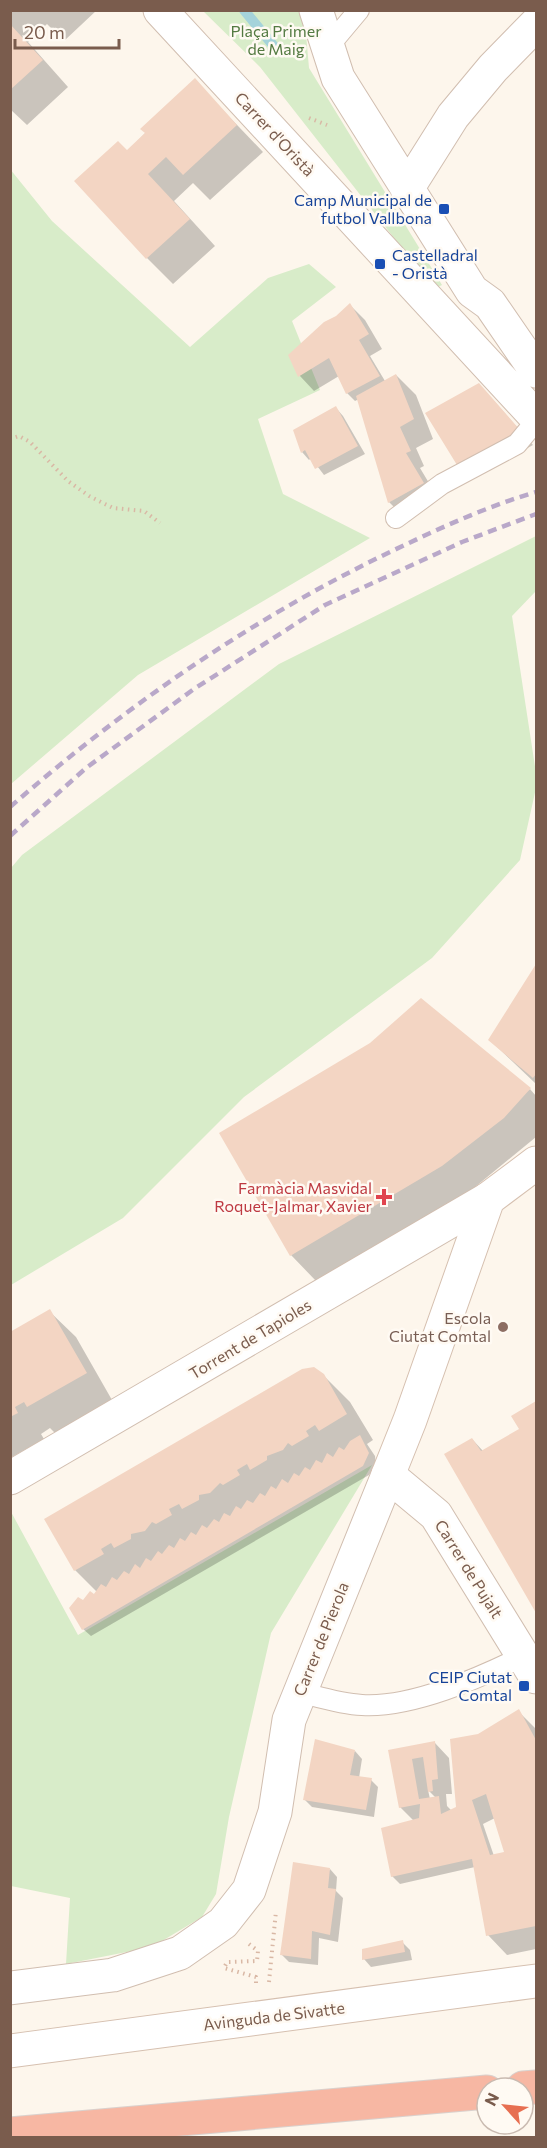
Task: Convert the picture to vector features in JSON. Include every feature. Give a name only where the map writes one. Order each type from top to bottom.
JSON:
[{"type":"highway","points":[[10,2134],[475,2093]]},
{"type":"street","name":"Carrer d'Oristà","points":[[160,10],[537,419]]},
{"type":"street","points":[[316,10],[338,78],[472,291],[490,304],[537,371]]},
{"type":"street","points":[[407,189],[453,116],[493,69],[537,24]]},
{"type":"street","points":[[472,291],[474,350]]},
{"type":"street","points":[[488,1199],[537,1163]]},
{"type":"street","name":"Carrer de Pierola","points":[[10,1988],[113,1975],[180,1953],[223,1923],[249,1890],[264,1853],[275,1812],[289,1720],[410,1420],[488,1199]]},
{"type":"street","name":"Torrent de Tapioles","points":[[10,1478],[488,1199]]},
{"type":"street","name":"Carrer de Pujalt","points":[[388,1474],[436,1515],[530,1667]]},
{"type":"street","name":"Avinguda de Sivatte","points":[[10,2051],[537,1981]]},
{"type":"lane","points":[[328,47],[359,10]]},
{"type":"lane","points":[[396,518],[442,484],[517,444],[537,419]]},
{"type":"lane","points":[[299,1692],[363,1705],[415,1699],[471,1681],[530,1667]]},
{"type":"path","points":[[298,113],[337,130]]},
{"type":"path","points":[[10,439],[19,436],[30,442],[68,482],[89,496],[113,508],[144,511],[160,524]]},
{"type":"path","points":[[268,1988],[274,1948],[276,1907]]},
{"type":"path","points":[[240,1937],[258,1951],[257,1961],[226,1962],[224,1968],[256,1977],[256,1985],[247,1989]]},
{"type":"green space","name":"Plaça Primer de Maig","points":[[203,11],[306,11],[309,68],[442,285],[434,289],[260,67]]},
{"type":"green space","points":[[10,169],[52,221],[190,347],[268,278],[309,264],[336,287],[292,321],[320,390],[258,419],[283,494],[370,538],[138,675],[11,784]]},
{"type":"green space","points":[[536,536],[536,591],[512,616],[536,773],[536,788],[520,860],[432,958],[244,1097],[123,1218],[11,1285],[11,868],[22,855],[279,664]]},
{"type":"green space","points":[[372,1465],[271,1633],[229,1817],[216,1894],[202,1917],[152,1947],[66,1964],[70,1898],[11,1886],[10,1510],[78,1635]]},
{"type":"building","points":[[10,24],[43,60],[10,90]]},
{"type":"building","points":[[195,78],[237,125],[183,175],[166,157],[148,174],[190,219],[146,259],[74,181],[118,141],[127,150],[145,133],[140,129]]},
{"type":"building","points":[[350,303],[369,334],[359,340],[380,376],[346,394],[329,358],[298,377],[288,355],[324,322],[336,316]]},
{"type":"building","points":[[396,374],[414,419],[400,427],[411,451],[406,453],[424,483],[388,503],[356,396]]},
{"type":"building","points":[[479,383],[520,430],[457,465],[425,413]]},
{"type":"building","points":[[336,406],[358,446],[315,469],[305,450],[301,453],[293,430]]},
{"type":"building","points":[[536,964],[536,1074],[533,1078],[488,1040]]},
{"type":"building","points":[[421,998],[531,1088],[504,1118],[442,1166],[290,1256],[219,1133],[370,1043]]},
{"type":"building","points":[[50,1309],[87,1373],[27,1407],[24,1402],[15,1407],[18,1413],[10,1417],[10,1332]]},
{"type":"building","points":[[314,1367],[324,1374],[347,1414],[319,1431],[315,1425],[306,1431],[309,1436],[292,1446],[288,1443],[283,1450],[267,1456],[267,1460],[250,1470],[247,1464],[237,1470],[240,1475],[223,1485],[220,1483],[210,1493],[199,1495],[199,1500],[182,1509],[179,1504],[169,1509],[172,1515],[156,1524],[152,1522],[145,1531],[131,1534],[131,1539],[114,1548],[111,1543],[101,1549],[104,1554],[74,1571],[44,1519],[302,1369]]},
{"type":"building","points":[[536,1401],[536,1613],[444,1454],[472,1438],[481,1451],[519,1429],[511,1416]]},
{"type":"building","points":[[360,1435],[369,1453],[363,1466],[82,1630],[69,1608],[78,1597],[83,1600],[90,1591],[94,1594],[101,1584],[106,1587],[112,1577],[117,1580],[124,1571],[129,1574],[135,1564],[140,1568],[146,1558],[151,1561],[158,1551],[162,1554],[169,1545],[174,1548],[180,1538],[185,1541],[191,1532],[196,1535],[202,1525],[207,1528],[214,1519],[219,1522],[224,1513],[230,1516],[236,1506],[241,1509],[247,1500],[253,1503],[260,1493],[265,1496],[271,1486],[276,1489],[282,1479],[288,1483],[294,1473],[299,1476],[305,1467],[310,1470],[316,1460],[322,1463],[327,1453],[333,1457],[339,1447],[344,1450],[350,1441]]},
{"type":"building","points":[[519,1709],[536,1740],[536,1926],[486,1936],[472,1859],[391,1877],[381,1828],[419,1818],[420,1804],[399,1808],[388,1750],[435,1741],[438,1779],[432,1780],[433,1791],[428,1792],[423,1757],[412,1759],[419,1799],[439,1796],[441,1814],[456,1807],[450,1739],[478,1734]],"holes":[[[486,1794],[504,1852],[490,1855],[472,1800]]]},
{"type":"building","points":[[315,1739],[355,1750],[350,1775],[372,1778],[366,1810],[303,1800]]},
{"type":"building","points":[[293,1862],[330,1868],[328,1888],[336,1889],[330,1935],[312,1931],[311,1959],[280,1955]]},
{"type":"building","points":[[403,1940],[405,1952],[362,1960],[362,1949]]},
{"type":"waterway","points":[[244,10],[277,50]]},
{"type":"railway","points":[[10,807],[99,734],[239,635],[288,606],[390,552],[480,512],[536,492]]},
{"type":"railway","points":[[10,836],[86,768],[194,689],[325,605],[462,542],[536,514]]},
{"type":"place","name":"Camp Municipal de futbol Vallbona","points":[[444,209]]},
{"type":"place","name":"Castelladral - Oristà","points":[[380,264]]},
{"type":"place","name":"Farmàcia Masvidal Roquet-Jalmar, Xavier","points":[[384,1197]]},
{"type":"place","name":"Escola Ciutat Comtal","points":[[503,1327]]},
{"type":"place","name":"CEIP Ciutat Comtal","points":[[524,1686]]}]
